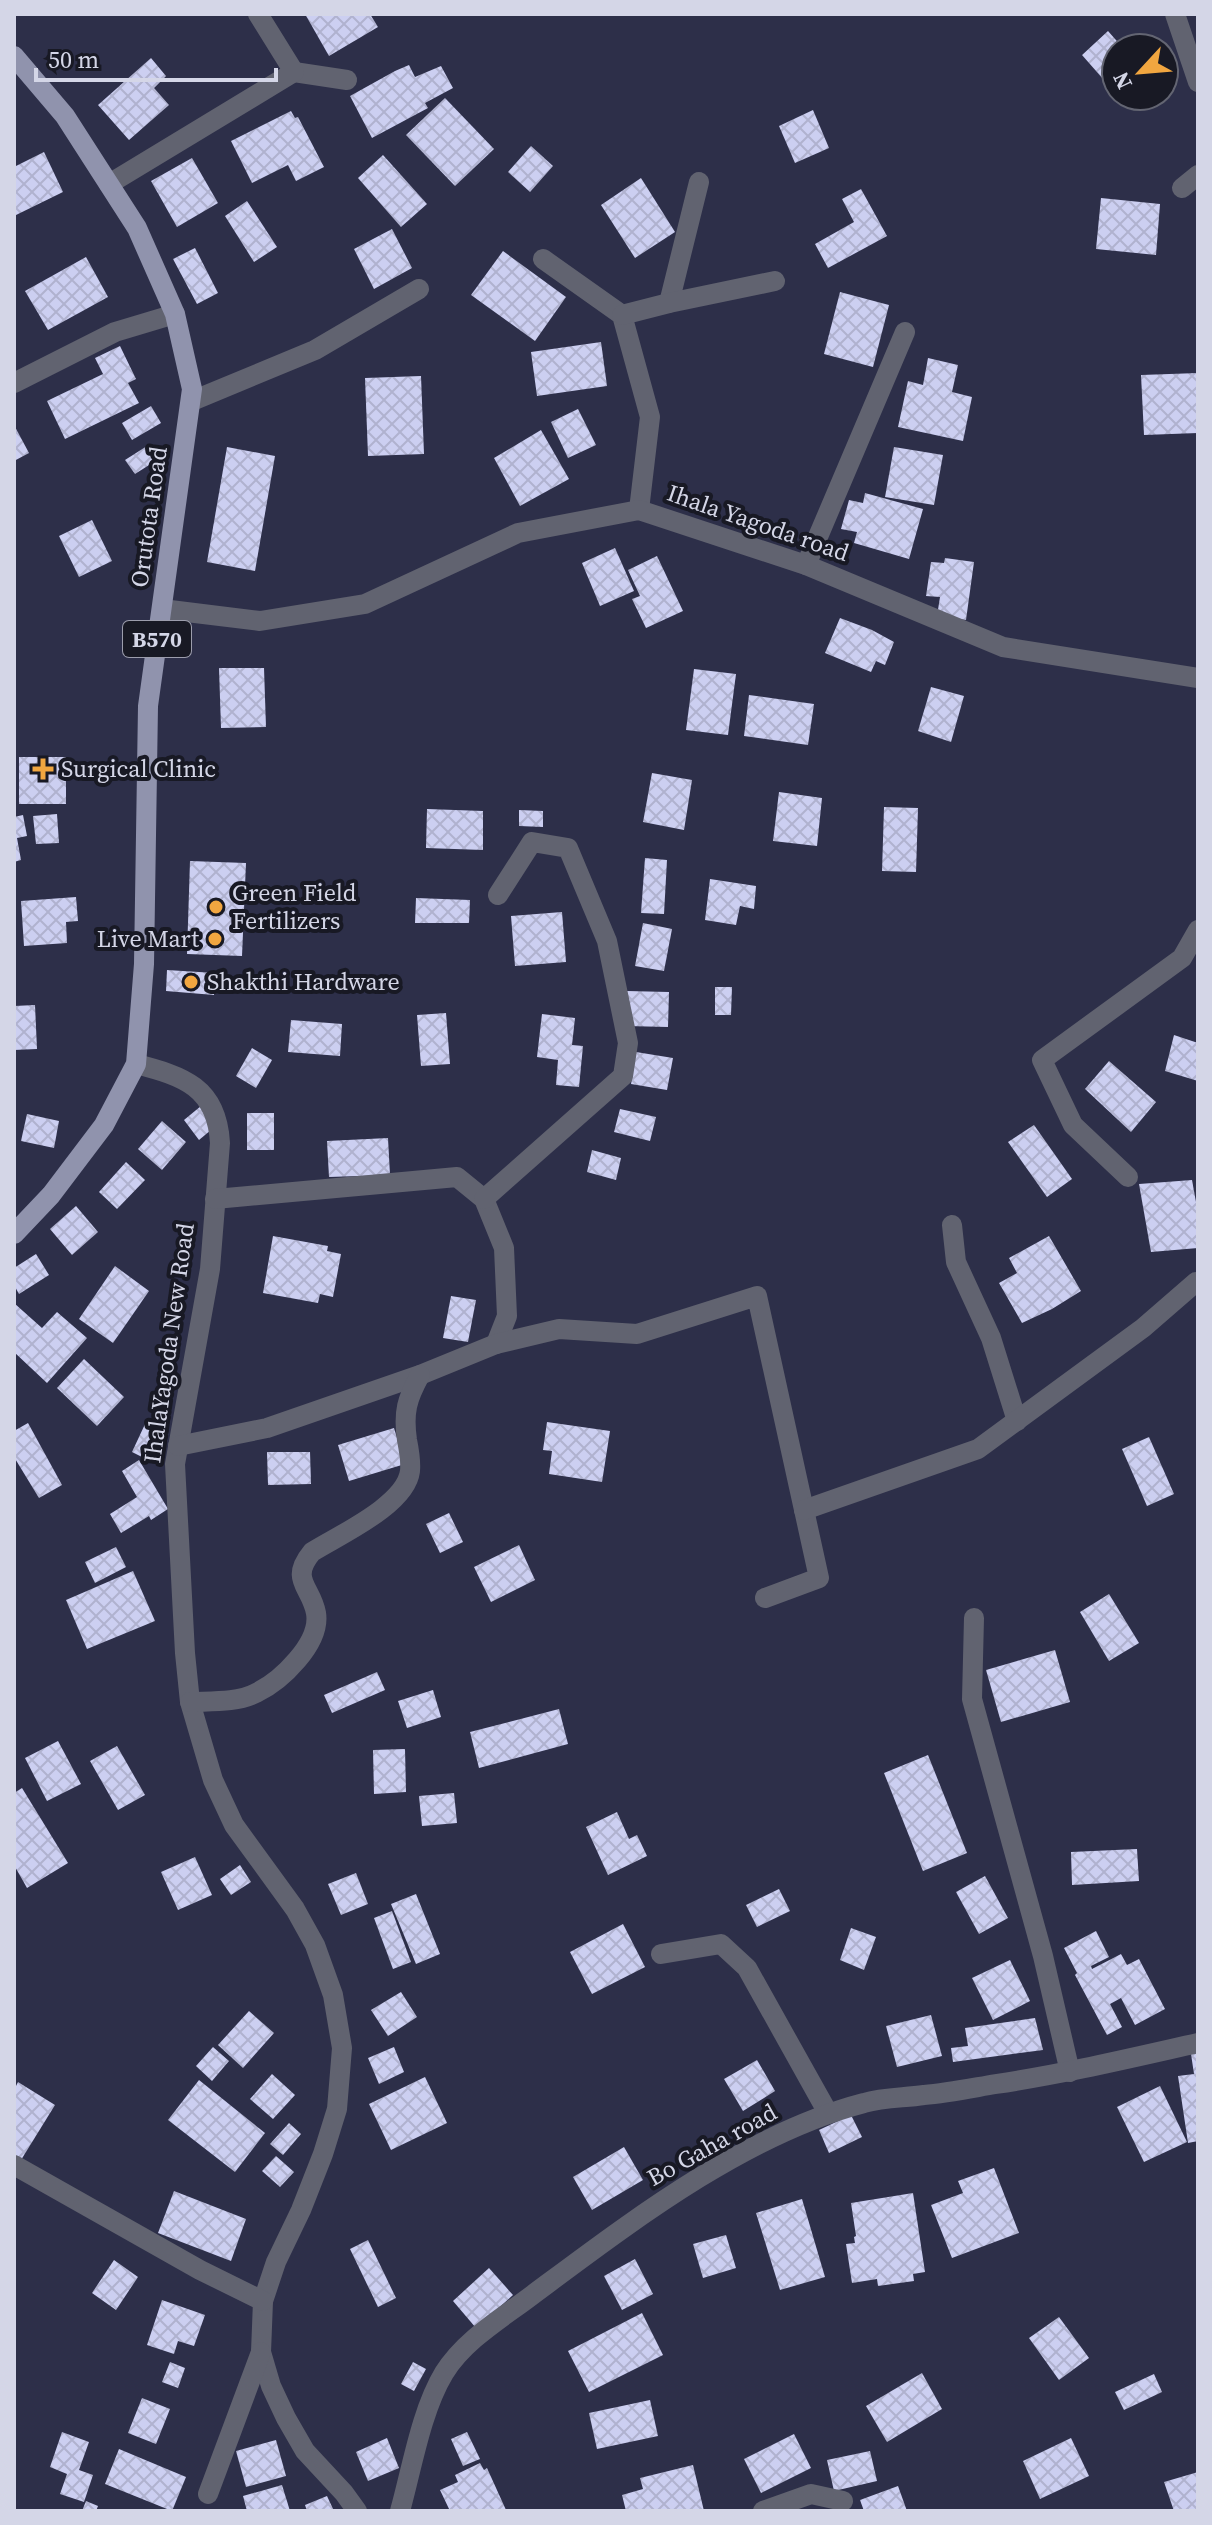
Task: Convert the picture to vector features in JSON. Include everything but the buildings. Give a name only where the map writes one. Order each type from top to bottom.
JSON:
[{"type":"main road","name":"Orutota Road","points":[[14,56],[65,116],[137,228],[175,314],[192,389],[148,706],[144,964],[136,1064],[104,1125],[51,1195],[14,1234]]},
{"type":"street","points":[[258,14],[294,72]]},
{"type":"street","points":[[1175,14],[1198,82]]},
{"type":"street","points":[[109,184],[294,72],[347,80]]},
{"type":"street","points":[[669,303],[699,182]]},
{"type":"street","points":[[543,259],[622,315],[650,417],[639,510]]},
{"type":"street","points":[[622,315],[775,281]]},
{"type":"street","points":[[192,401],[315,350],[419,289]]},
{"type":"street","points":[[14,383],[115,332],[175,314]]},
{"type":"street","points":[[806,565],[905,332]]},
{"type":"street","name":"Ihala Yagoda road","points":[[162,609],[260,621],[365,604],[518,533],[639,510],[806,565],[1003,647],[1198,678]]},
{"type":"street","points":[[484,1199],[623,1076],[628,1043],[607,941],[568,848],[532,842],[498,895]]},
{"type":"street","points":[[1128,1177],[1073,1125],[1042,1060],[1182,958],[1198,930]]},
{"type":"street","name":"IhalaYagoda New Road","points":[[136,1064],[173,1074],[192,1083],[214,1110],[219,1126],[210,1269],[175,1464],[190,1702],[213,1780],[234,1825],[295,1909],[315,1945],[333,1995],[342,2048],[337,2109],[301,2210],[276,2262],[263,2301],[261,2352],[271,2386],[305,2451],[357,2511]]},
{"type":"street","points":[[215,1199],[457,1177],[484,1199],[504,1248],[507,1316],[496,1344]]},
{"type":"street","points":[[952,1225],[956,1262],[991,1338],[1017,1421]]},
{"type":"street","points":[[804,1510],[978,1449],[1143,1328],[1196,1282]]},
{"type":"street","points":[[178,1446],[267,1428],[420,1375],[496,1344],[559,1329],[637,1334],[757,1296],[819,1578],[765,1598]]},
{"type":"street","points":[[190,1702],[256,1694],[296,1662],[311,1641],[316,1615],[300,1571],[312,1552],[400,1494],[410,1473],[405,1419],[408,1399],[420,1375]]},
{"type":"street","points":[[974,1618],[972,1699],[1043,1956],[1070,2072]]},
{"type":"street","points":[[661,1954],[721,1944],[747,1968],[828,2113]]},
{"type":"street","name":"Bo Gaha road","points":[[400,2511],[426,2414],[443,2375],[454,2359],[474,2339],[649,2209],[714,2169],[828,2113],[885,2098],[925,2095],[1070,2072],[1198,2043]]},
{"type":"street","points":[[14,2165],[200,2270],[263,2301]]},
{"type":"street","points":[[208,2494],[261,2352]]},
{"type":"street","points":[[763,2511],[811,2494],[843,2501]]},
{"type":"place","name":"Surgical Clinic","points":[[43,769]]},
{"type":"place","name":"Green Field Fertilizers","points":[[216,907]]},
{"type":"place","name":"Live Mart","points":[[215,939]]},
{"type":"place","name":"Shakthi Hardware","points":[[191,982]]}]
